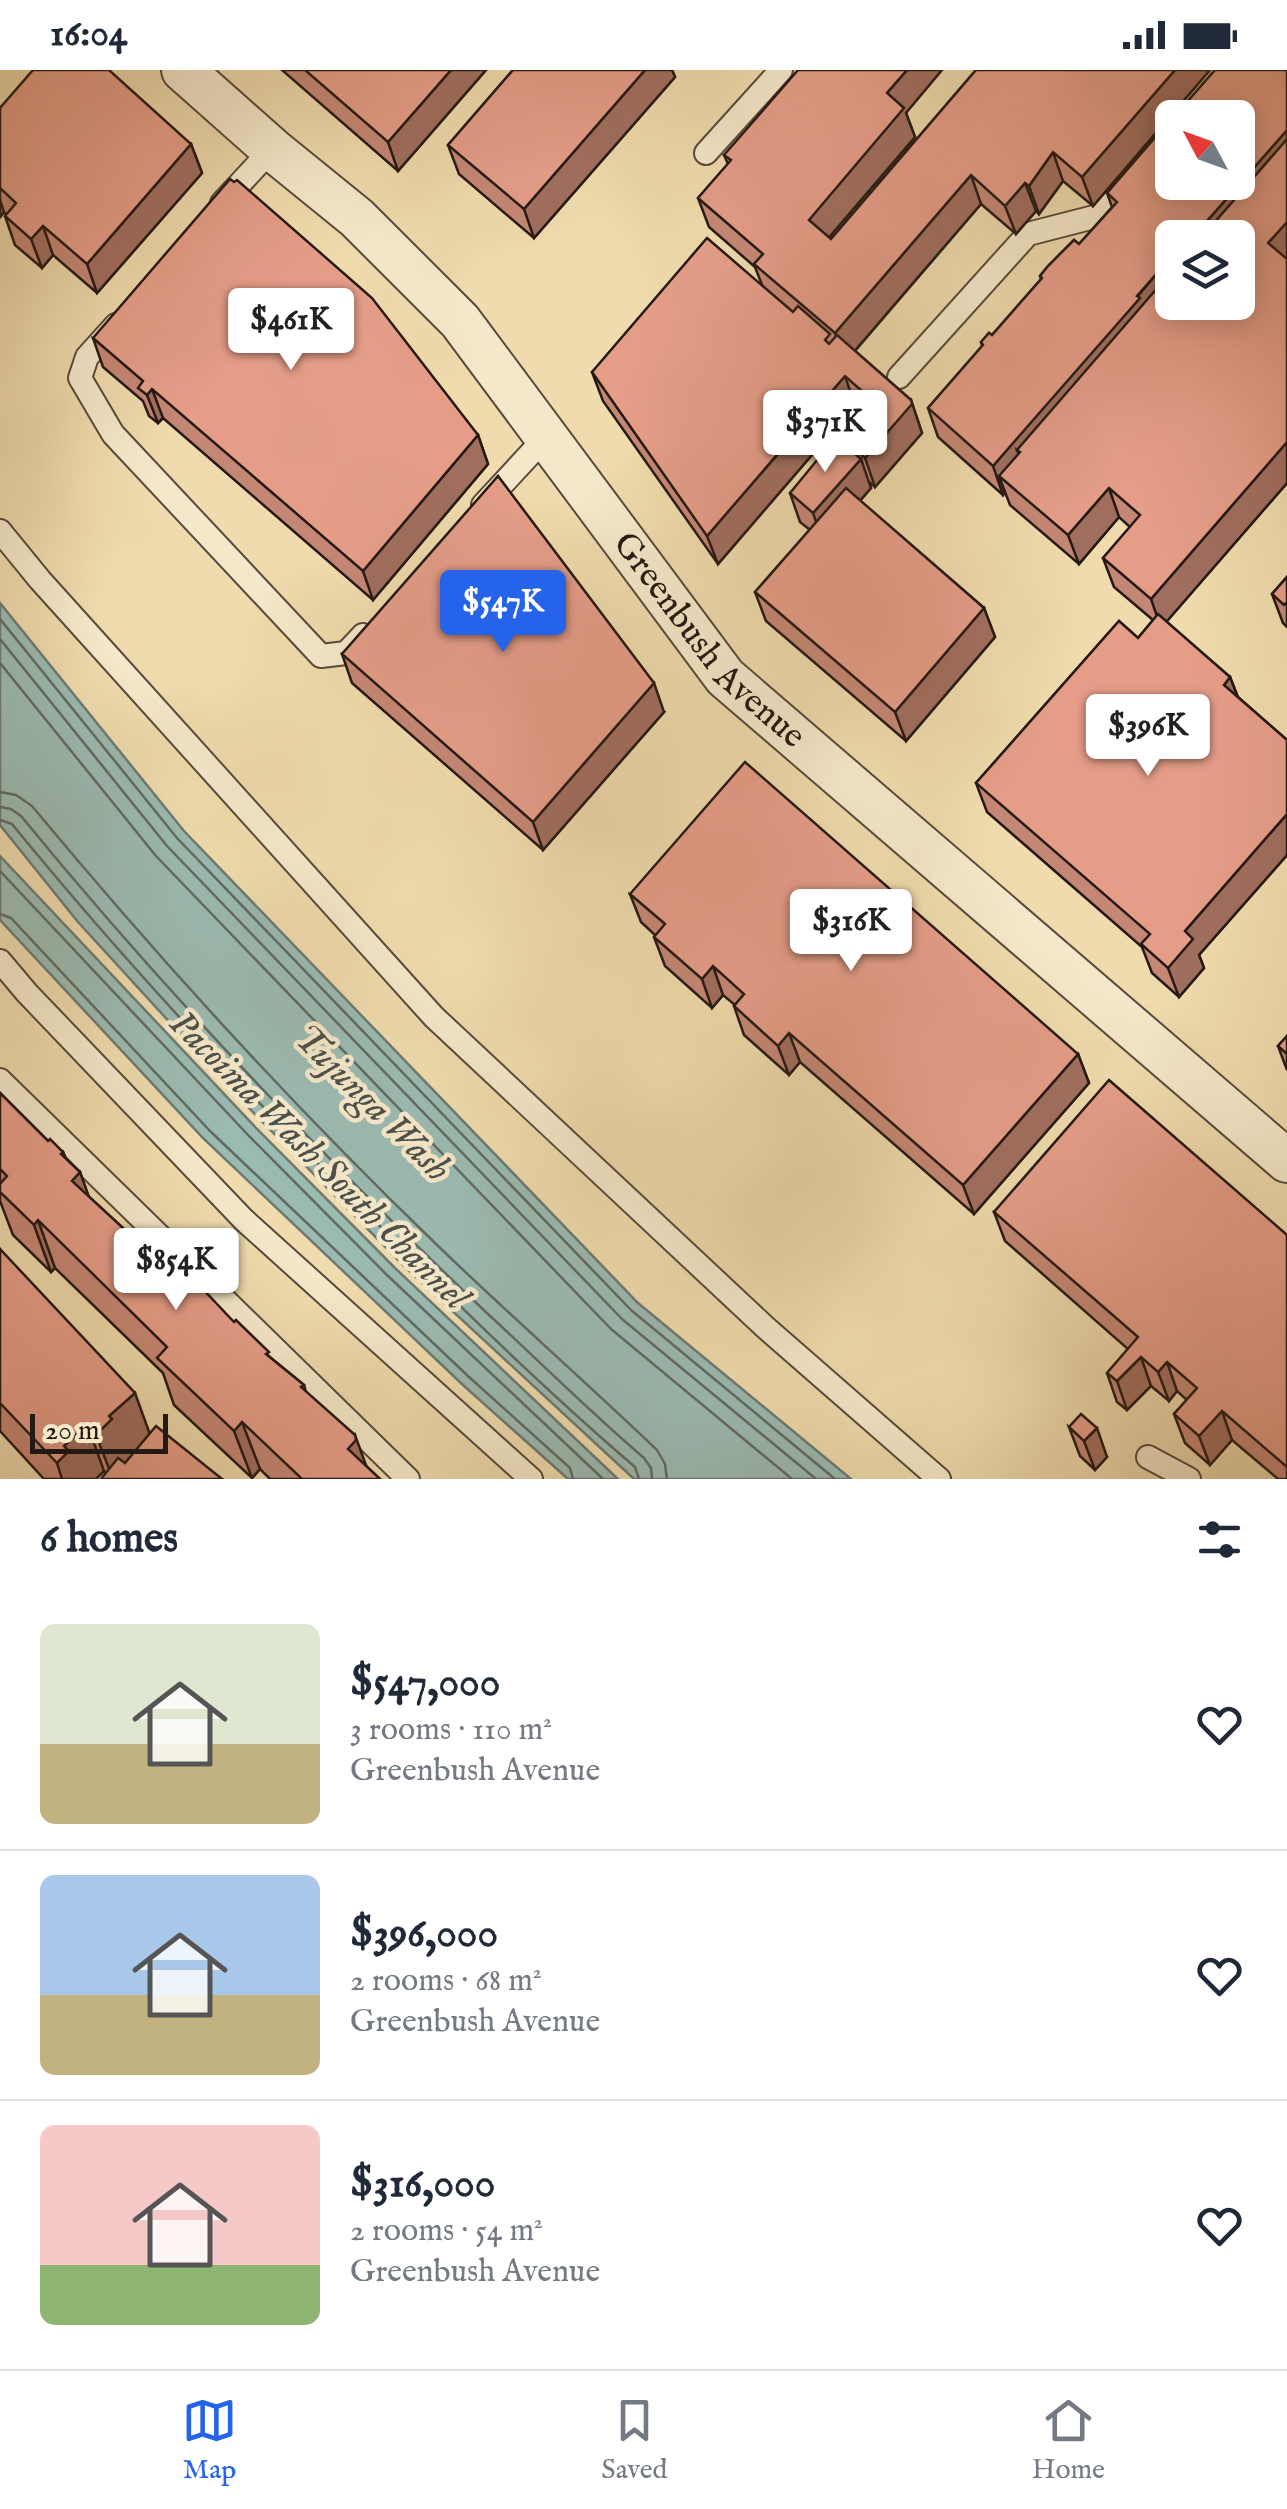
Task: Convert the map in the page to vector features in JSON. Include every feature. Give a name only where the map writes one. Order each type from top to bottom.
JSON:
[{"type":"street","name":"Greenbush Avenue","points":[[183,70],[357,218],[460,321],[725,677],[1287,1161]]},
{"type":"lane","points":[[706,153],[781,70]]},
{"type":"lane","points":[[202,225],[272,149]]},
{"type":"lane","points":[[900,376],[1028,234],[1098,216],[1148,160]]},
{"type":"lane","points":[[126,313],[88,358],[80,378],[113,434],[321,656],[346,653],[384,612]]},
{"type":"lane","points":[[473,516],[545,438]]},
{"type":"lane","points":[[0,531],[434,1017],[765,1327],[940,1479]]},
{"type":"lane","points":[[0,961],[244,1220],[531,1479]]},
{"type":"lane","points":[[0,1080],[408,1479]]},
{"type":"lane","points":[[1148,1457],[1189,1479]]},
{"type":"water","points":[[0,603],[184,831],[638,1303],[851,1479],[634,1479],[406,1268],[238,1097],[78,922],[0,825]]},
{"type":"water","points":[[0,856],[257,1129],[395,1268],[618,1479],[568,1479],[203,1138],[0,920]]},
{"type":"building","points":[[33,70],[109,70],[191,144],[87,264],[43,226],[31,239],[5,216],[16,203],[0,188],[0,108]]},
{"type":"building","points":[[305,70],[451,70],[388,142]]},
{"type":"building","points":[[513,70],[645,70],[524,209],[448,145]]},
{"type":"building","points":[[798,70],[907,70],[887,93],[904,108],[809,220],[831,239],[976,70],[1175,70],[1082,177],[1053,152],[1029,186],[1025,183],[1005,206],[971,175],[835,333],[754,264],[763,254],[698,198],[731,160],[724,155]]},
{"type":"building","points":[[1215,70],[1287,70],[1287,130],[1255,166],[1255,100],[1189,100]]},
{"type":"building","points":[[1155,138],[1155,200],[1225,200],[1208,220],[1155,220],[1155,275],[1137,296],[1140,298],[993,466],[928,408],[983,345],[981,342],[989,333],[992,335],[1042,278],[1048,266],[1074,240],[1079,244],[1117,202],[1107,193]]},
{"type":"building","points":[[1287,139],[1287,222],[1268,243],[1287,259],[1287,442],[1151,599],[1103,558],[1140,515],[1109,488],[1068,535],[999,476],[1155,291],[1155,320],[1255,320],[1255,220],[1217,220],[1234,200],[1255,200],[1255,176]]},
{"type":"building","points":[[230,179],[237,180],[372,298],[478,435],[363,571],[152,389],[147,395],[138,388],[143,381],[93,338]]},
{"type":"building","points":[[707,238],[793,312],[798,306],[830,334],[825,340],[829,344],[837,335],[912,404],[865,458],[840,436],[872,400],[845,376],[707,536],[592,372]]},
{"type":"building","points":[[836,437],[861,459],[813,513],[790,493]]},
{"type":"building","points":[[498,476],[654,683],[533,822],[342,654]]},
{"type":"building","points":[[846,488],[984,608],[895,712],[755,592]]},
{"type":"building","points":[[1287,577],[1287,602],[1284,605],[1272,594]]},
{"type":"building","points":[[1158,614],[1230,677],[1224,685],[1287,740],[1287,814],[1185,931],[1193,939],[1168,968],[1141,944],[1150,934],[976,783],[1119,621],[1138,638]]},
{"type":"building","points":[[745,762],[1078,1054],[963,1185],[789,1033],[778,1046],[734,1006],[744,994],[713,966],[702,979],[654,937],[665,924],[630,894]]},
{"type":"building","points":[[1287,1036],[1287,1054],[1278,1046]]},
{"type":"building","points":[[1109,1080],[1287,1235],[1287,1467],[1222,1411],[1199,1436],[1174,1414],[1197,1388],[1167,1362],[1158,1372],[1141,1357],[1117,1381],[1107,1373],[1138,1337],[994,1212]]},
{"type":"building","points":[[0,1093],[80,1172],[72,1181],[137,1241],[149,1235],[162,1248],[159,1251],[355,1435],[356,1440],[348,1449],[380,1479],[302,1479],[242,1422],[234,1431],[157,1358],[167,1347],[38,1220],[34,1225],[0,1192],[0,1184],[7,1176],[0,1169]]},
{"type":"building","points":[[0,1249],[135,1393],[109,1416],[112,1419],[96,1435],[87,1424],[64,1446],[69,1451],[57,1463],[0,1403]]},
{"type":"building","points":[[1081,1414],[1097,1428],[1084,1441],[1069,1427]]},
{"type":"building","points":[[156,1426],[222,1479],[101,1479],[118,1458],[125,1463]]},
{"type":"water label","name":"Tujunga Wash","points":[[371,1104]]},
{"type":"water label","name":"Pacoima Wash South Channel","points":[[318,1161]]}]
